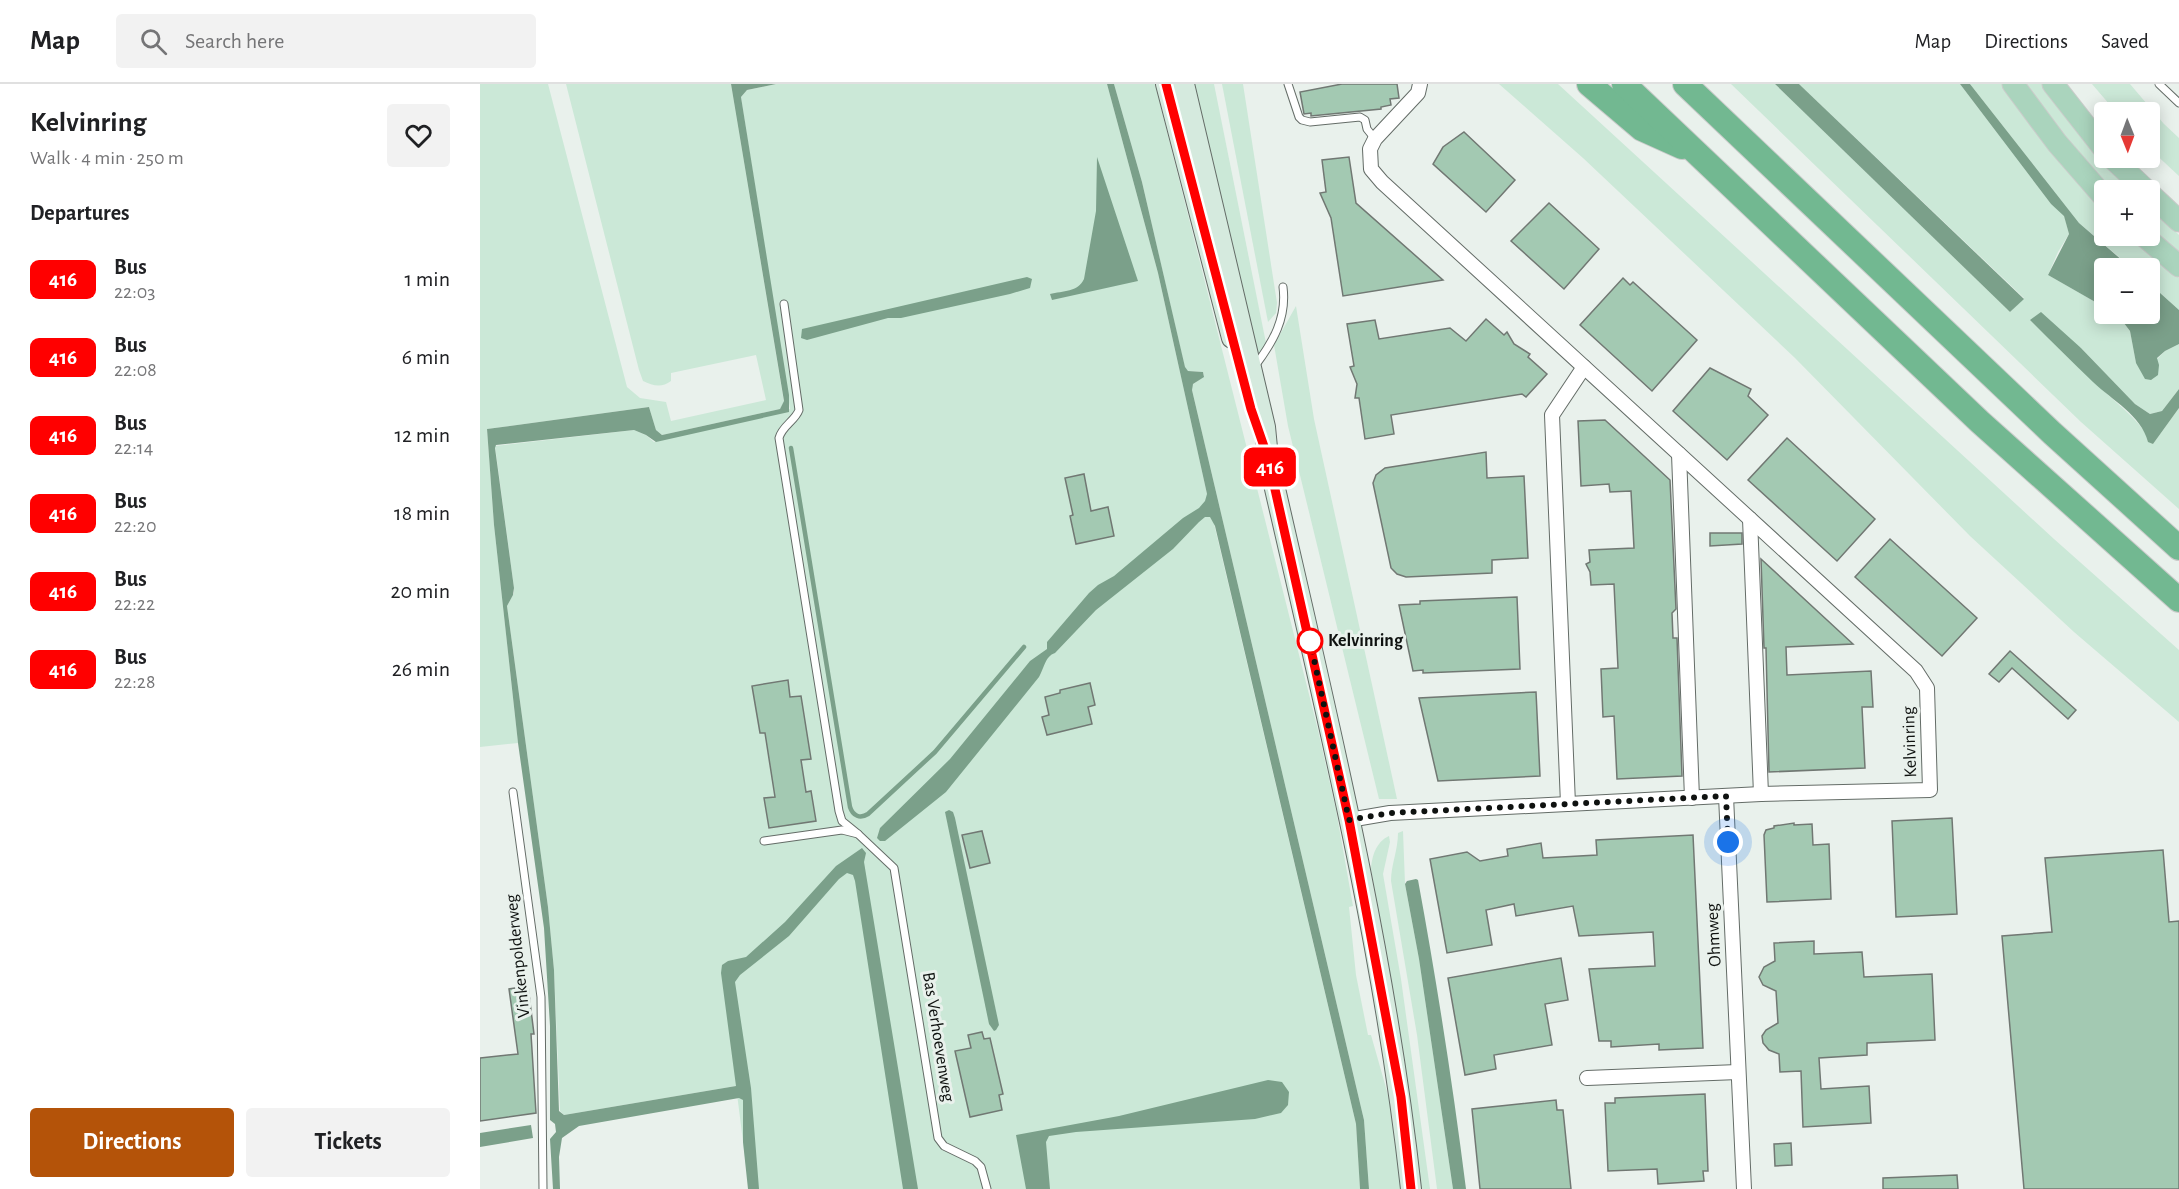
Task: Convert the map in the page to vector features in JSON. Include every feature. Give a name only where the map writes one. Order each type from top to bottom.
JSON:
[{"type":"highway","points":[[1589,84],[1642,129],[1700,156]]},
{"type":"highway","points":[[1624,84],[1980,422],[2179,600]]},
{"type":"highway","points":[[1685,84],[2052,433],[2179,548]]},
{"type":"main road","points":[[2013,84],[2057,143],[2094,186]]},
{"type":"main road","points":[[2053,84],[2094,135]]},
{"type":"main road","points":[[2123,168],[2135,180]]},
{"type":"main road","points":[[2160,203],[2179,221]]},
{"type":"main road","points":[[2156,246],[2179,266]]},
{"type":"street","points":[[1166,84],[1253,419],[1268,458]]},
{"type":"street","points":[[1184,84],[1265,427],[1268,458],[1349,820],[1401,1097],[1411,1189]]},
{"type":"street","points":[[1375,139],[1418,93],[1420,84]]},
{"type":"street","name":"Kelvinring","points":[[1349,820],[1390,813],[1761,794],[1930,790],[1927,688],[1916,671],[1382,182],[1371,169],[1370,149],[1375,139]]},
{"type":"street","points":[[1568,804],[1552,415],[1584,367]]},
{"type":"street","points":[[1679,454],[1692,798]]},
{"type":"street","points":[[1750,519],[1761,794]]},
{"type":"street","name":"Ohmweg","points":[[1726,796],[1744,1189]]},
{"type":"street","points":[[1587,1078],[1738,1072]]},
{"type":"lane","points":[[1288,84],[1302,120],[1310,122],[1360,117],[1365,120],[1366,129],[1375,139]]},
{"type":"lane","points":[[2159,84],[2179,103]]},
{"type":"lane","points":[[1252,371],[1271,344],[1281,320],[1285,300],[1283,287]]},
{"type":"lane","points":[[784,304],[799,410],[783,429],[779,438],[839,811],[842,821],[858,834]]},
{"type":"lane","name":"Vinkenpolderweg","points":[[513,792],[541,997],[543,1189]]},
{"type":"lane","points":[[765,841],[842,830],[858,834]]},
{"type":"lane","name":"Bas Verhoevenweg","points":[[858,834],[894,868],[938,1138],[944,1146],[975,1161],[981,1167],[987,1189]]},
{"type":"shaded area","points":[[480,84],[548,84],[627,387],[640,398],[666,402],[671,421],[766,400],[756,355],[671,373],[671,381],[664,385],[654,385],[643,381],[566,84],[731,84],[784,402],[780,409],[662,435],[656,430],[649,407],[487,429],[494,525],[518,743],[480,747]]},
{"type":"shaded area","points":[[731,84],[776,84],[747,90],[741,97],[789,395],[789,412],[656,442],[634,430],[496,445],[495,448],[514,588],[507,606],[548,907],[554,970],[559,1111],[564,1115],[736,1086],[721,973],[722,965],[728,961],[746,957],[785,922],[836,866],[862,848],[866,853],[864,862],[918,1189],[903,1189],[855,881],[853,875],[847,873],[839,879],[789,936],[740,975],[735,982],[751,1088],[759,1189],[748,1189],[743,1142],[743,1100],[739,1098],[579,1126],[562,1138],[559,1157],[560,1189],[553,1189],[550,1139],[556,1132],[555,1124],[550,1120],[550,1026],[544,928],[518,743],[494,525],[487,429],[649,407],[656,430],[662,435],[780,409],[784,401]]},
{"type":"shaded area","points":[[776,84],[1107,84],[1158,273],[1207,494],[1356,1124],[1360,1189],[749,1189],[736,1086],[564,1115],[560,1111],[554,970],[548,907],[507,606],[514,593],[514,588],[495,446],[634,430],[646,435],[654,442],[790,409],[741,97],[747,90]]},
{"type":"shaded area","points":[[1107,84],[1114,84],[1142,182],[1185,367],[1188,371],[1203,372],[1204,377],[1193,384],[1192,390],[1364,1120],[1369,1189],[1360,1189],[1356,1124],[1215,526],[1210,517],[1205,517],[1173,549],[1096,610],[1049,657],[1039,677],[946,792],[885,841],[877,838],[880,828],[950,759],[1030,661],[1047,649],[1047,642],[1089,593],[1114,576],[1205,501],[1207,494],[1158,273]]},
{"type":"shaded area","points":[[1114,84],[1155,84],[1318,730],[1336,810],[1353,906],[1349,907],[1356,975],[1368,1035],[1371,1035],[1392,1109],[1403,1189],[1369,1189],[1364,1120],[1192,390],[1192,385],[1204,376],[1203,372],[1188,371],[1185,368],[1142,182]]},
{"type":"shaded area","points":[[1192,84],[1214,84],[1266,343],[1257,358]]},
{"type":"shaded area","points":[[1222,84],[1243,84],[1277,303],[1276,313],[1268,322]]},
{"type":"shaded area","points":[[1499,84],[1558,84],[2054,539],[2179,650],[2179,722],[2074,632],[1970,536],[1795,358],[1583,158]]},
{"type":"shaded area","points":[[1731,84],[1775,84],[2010,312],[2024,298],[1799,84],[1960,84],[2051,204],[2064,215],[2069,234],[2048,275],[2094,301],[2094,324],[2125,324],[2130,331],[2136,363],[2157,359],[2165,351],[2179,344],[2179,389],[2162,411],[2150,414],[2135,404],[2081,348],[2030,320],[2133,418],[2153,444],[2179,408],[2179,509],[2081,422]]},
{"type":"shaded area","points":[[1775,84],[1799,84],[2024,299],[2010,312]]},
{"type":"shaded area","points":[[1960,84],[1970,84],[2079,223],[2094,236],[2094,246],[2106,246],[2119,258],[2094,258],[2094,301],[2048,275],[2069,234],[2064,216],[2051,204]]},
{"type":"shaded area","points":[[1970,84],[2002,84],[2071,174],[2094,199],[2094,236],[2079,223]]},
{"type":"shaded area","points":[[2022,84],[2043,84],[2094,151],[2094,168],[2111,168],[2124,180],[2100,180]]},
{"type":"shaded area","points":[[2092,84],[2130,84],[2145,102],[2107,102]]},
{"type":"shaded area","points":[[2160,119],[2179,138],[2179,176],[2160,158]]},
{"type":"shaded area","points":[[1097,157],[1138,281],[1052,300],[1050,294],[1074,289],[1084,279],[1096,211]]},
{"type":"shaded area","points":[[2160,216],[2179,235],[2179,255],[2160,238]]},
{"type":"shaded area","points":[[2106,246],[2141,246],[2155,258],[2120,258]]},
{"type":"shaded area","points":[[2160,262],[2179,278],[2179,310],[2160,293]]},
{"type":"shaded area","points":[[1027,277],[1032,279],[1030,288],[1010,294],[901,318],[888,318],[807,340],[801,338],[802,329]]},
{"type":"shaded area","points":[[2160,293],[2179,310],[2179,344],[2157,358],[2158,375],[2151,380],[2145,379],[2136,363],[2130,331],[2125,324],[2160,324]]},
{"type":"shaded area","points":[[1296,306],[1314,419],[1397,799],[1379,799],[1288,426],[1274,345]]},
{"type":"shaded area","points":[[2041,312],[2081,348],[2135,404],[2150,414],[2162,411],[2179,389],[2179,408],[2153,444],[2148,442],[2133,416],[2093,382],[2030,320]]},
{"type":"shaded area","points":[[949,810],[953,812],[955,818],[999,1025],[994,1031],[989,1024],[945,812]]},
{"type":"shaded area","points":[[1403,831],[1405,884],[1419,959],[1453,1189],[1437,1189],[1417,1035],[1391,881],[1398,833]]},
{"type":"shaded area","points":[[1389,836],[1390,842],[1383,874],[1401,979],[1430,1189],[1420,1189],[1401,1044],[1371,869],[1376,850]]},
{"type":"shaded area","points":[[1416,879],[1438,996],[1466,1189],[1453,1189],[1419,959],[1405,884],[1407,881]]},
{"type":"shaded area","points":[[1268,1080],[1282,1082],[1289,1092],[1288,1105],[1281,1113],[1255,1119],[1049,1136],[1046,1142],[1050,1189],[1026,1189],[1016,1135],[1119,1116]]},
{"type":"shaded area","points":[[531,1125],[533,1138],[480,1147],[480,1133]]},
{"type":"building","points":[[1342,84],[1397,84],[1399,98],[1390,99],[1391,105],[1381,107],[1381,109],[1311,116],[1311,113],[1304,114],[1300,92]]},
{"type":"building","points":[[1464,132],[1515,180],[1486,212],[1433,164],[1443,147]]},
{"type":"building","points":[[1349,157],[1356,203],[1443,280],[1343,296],[1331,218],[1320,193],[1326,192],[1322,160]]},
{"type":"building","points":[[1549,203],[1599,249],[1564,289],[1511,241]]},
{"type":"building","points":[[1623,278],[1630,285],[1633,282],[1697,340],[1652,391],[1580,325]]},
{"type":"building","points":[[1486,319],[1504,335],[1507,332],[1514,344],[1530,354],[1528,357],[1547,374],[1526,397],[1522,394],[1391,415],[1394,434],[1365,439],[1359,398],[1355,398],[1357,384],[1350,367],[1354,366],[1347,324],[1375,320],[1379,339],[1450,328],[1466,341]]},
{"type":"building","points":[[1710,368],[1751,389],[1748,396],[1768,415],[1727,460],[1673,411]]},
{"type":"building","points":[[1605,420],[1670,480],[1676,609],[1672,613],[1673,638],[1677,638],[1682,776],[1617,779],[1614,716],[1603,717],[1601,669],[1618,668],[1614,584],[1591,585],[1590,572],[1586,564],[1590,562],[1589,550],[1634,548],[1631,491],[1610,492],[1609,484],[1581,486],[1578,421]]},
{"type":"building","points":[[1787,438],[1875,519],[1837,561],[1748,480]]},
{"type":"building","points":[[1486,452],[1487,478],[1524,476],[1528,558],[1492,560],[1492,573],[1406,577],[1397,574],[1391,568],[1373,483],[1376,475],[1385,468]]},
{"type":"building","points":[[1084,474],[1091,511],[1108,507],[1114,536],[1076,544],[1070,516],[1073,515],[1065,478]]},
{"type":"building","points":[[1710,533],[1742,533],[1742,544],[1710,546]]},
{"type":"building","points":[[1890,539],[1977,618],[1942,656],[1855,577]]},
{"type":"building","points":[[1761,559],[1853,644],[1786,647],[1787,675],[1871,671],[1873,707],[1862,707],[1865,768],[1769,772]]},
{"type":"building","points":[[1517,597],[1520,669],[1423,673],[1423,670],[1413,671],[1399,605],[1420,604],[1420,601]]},
{"type":"building","points":[[2010,651],[2076,710],[2068,719],[2012,668],[1999,682],[1989,674]]},
{"type":"building","points":[[788,680],[790,697],[801,696],[811,759],[801,760],[806,792],[811,791],[816,821],[769,828],[764,798],[775,797],[765,733],[760,733],[752,686]]},
{"type":"building","points":[[1090,683],[1095,705],[1088,707],[1092,724],[1047,735],[1042,717],[1049,715],[1045,697],[1060,693],[1060,690]]},
{"type":"building","points":[[1536,692],[1540,776],[1438,781],[1419,698]]},
{"type":"building","points":[[1952,818],[1957,914],[1896,917],[1892,821]]},
{"type":"building","points":[[1794,823],[1794,825],[1812,824],[1813,845],[1829,844],[1831,899],[1767,902],[1764,835],[1766,830],[1774,826]]},
{"type":"building","points":[[982,831],[990,863],[970,868],[962,835]]},
{"type":"building","points":[[1693,835],[1703,1048],[1659,1050],[1659,1044],[1611,1047],[1611,1041],[1599,1041],[1589,969],[1655,966],[1653,932],[1579,936],[1573,906],[1516,916],[1514,904],[1486,910],[1492,945],[1447,953],[1430,859],[1467,852],[1480,861],[1508,856],[1507,849],[1541,843],[1543,858],[1597,855],[1596,840]]},
{"type":"building","points":[[2163,850],[2169,922],[2179,921],[2179,1189],[2024,1189],[2002,936],[2052,932],[2045,858]]},
{"type":"building","points":[[1814,941],[1814,954],[1862,952],[1864,977],[1932,974],[1935,1040],[1867,1043],[1867,1055],[1819,1058],[1821,1089],[1869,1086],[1871,1123],[1803,1127],[1801,1071],[1780,1072],[1779,1054],[1769,1050],[1763,1043],[1762,1036],[1766,1030],[1778,1023],[1776,991],[1763,985],[1759,977],[1764,967],[1775,961],[1774,943]]},
{"type":"building","points":[[1561,958],[1568,1000],[1545,1004],[1552,1045],[1494,1055],[1496,1069],[1465,1075],[1448,978]]},
{"type":"building","points":[[528,986],[534,1034],[531,1034],[536,1113],[480,1121],[480,1058],[518,1054],[509,989]]},
{"type":"building","points":[[982,1032],[984,1039],[990,1038],[1003,1094],[999,1095],[1002,1110],[970,1117],[955,1051],[971,1048],[968,1035]]},
{"type":"building","points":[[1705,1094],[1708,1171],[1703,1171],[1704,1181],[1658,1184],[1657,1169],[1608,1171],[1605,1103],[1615,1103],[1615,1098]]},
{"type":"building","points":[[1556,1100],[1557,1110],[1563,1110],[1571,1189],[1480,1189],[1472,1109]]},
{"type":"building","points":[[1791,1143],[1792,1165],[1775,1166],[1774,1144]]},
{"type":"building","points":[[1957,1175],[1958,1189],[1883,1189],[1883,1178]]},
{"type":"waterway","points":[[791,448],[850,807],[855,814],[860,816],[868,814],[935,752],[1024,647]]},
{"type":"bus line","name":"416","points":[[1166,84],[1204,237],[1257,430],[1268,458],[1304,617],[1366,906],[1401,1097],[1411,1189]]},
{"type":"place","name":"Kelvinring","points":[[1310,641]]},
{"type":"route","points":[[1310,641],[1349,820],[1390,813],[1726,796],[1728,842]]}]
